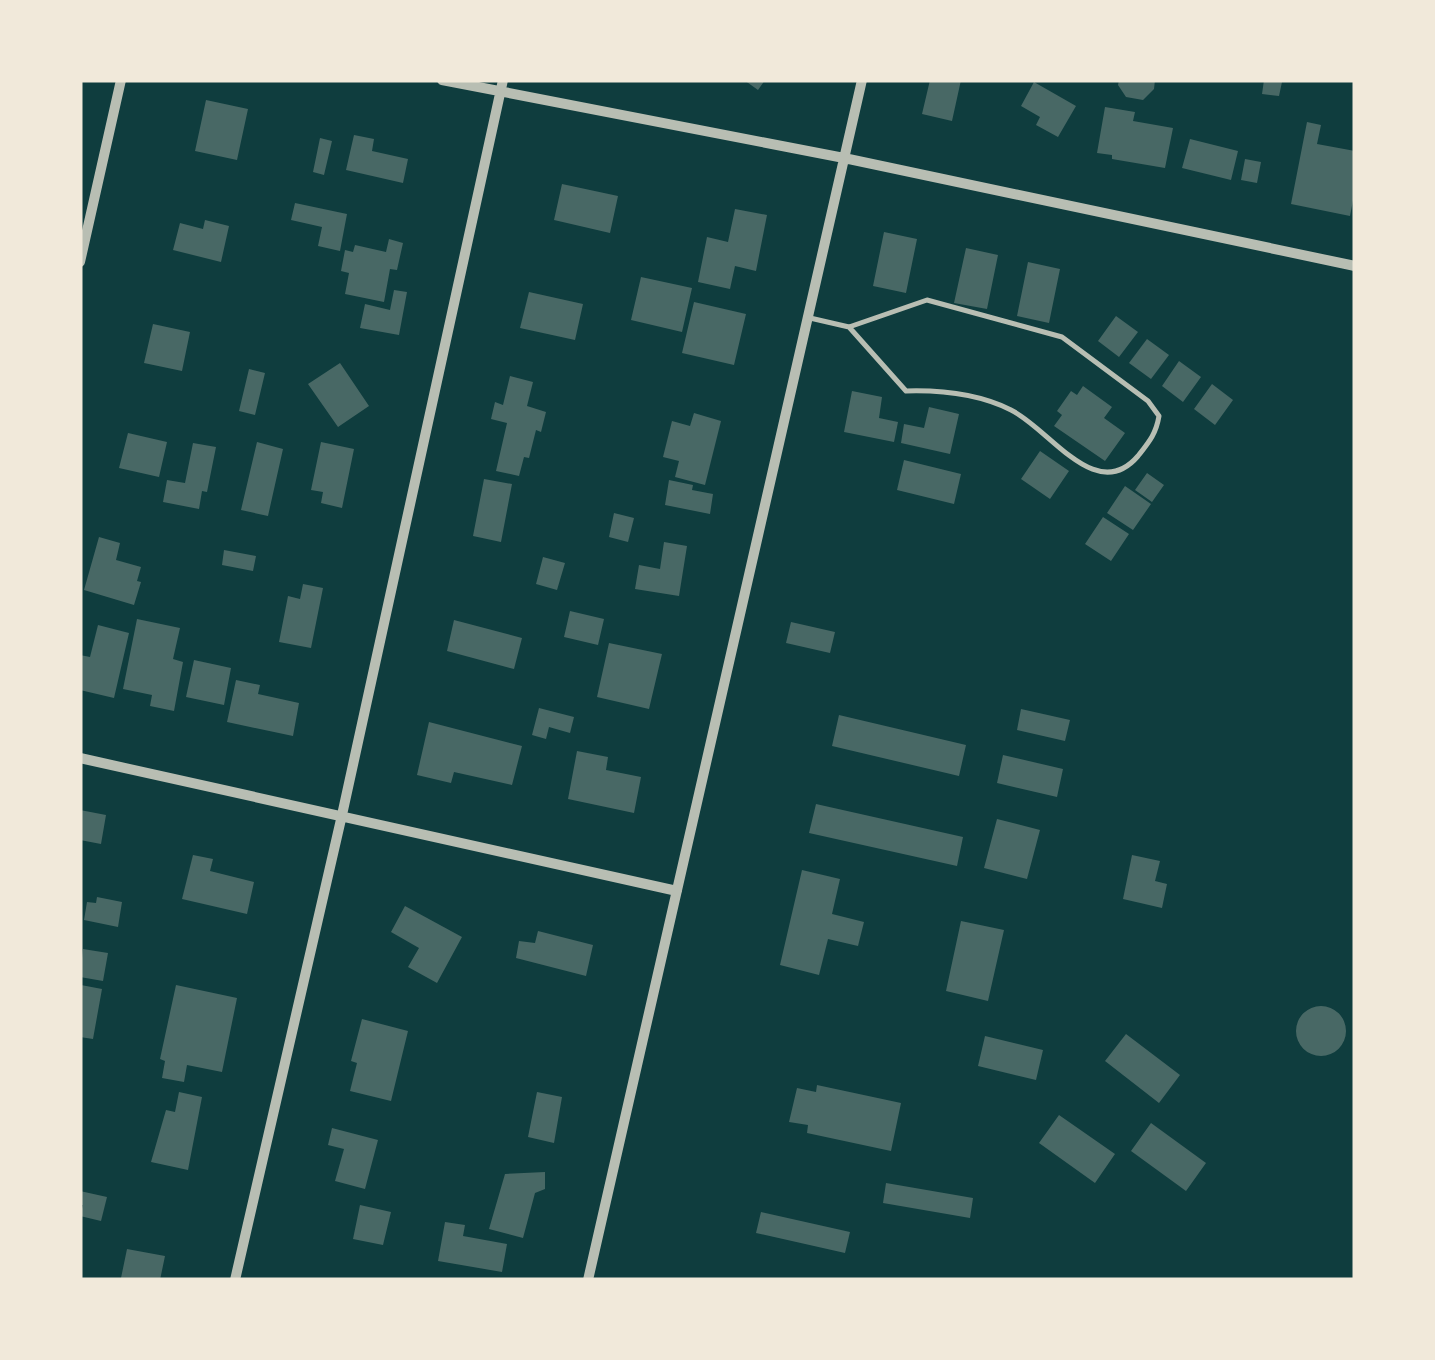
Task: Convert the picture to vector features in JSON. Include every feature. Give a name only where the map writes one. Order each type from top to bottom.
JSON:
[{"type":"street","points":[[80,262],[121,80]]},
{"type":"street","points":[[442,80],[844,158],[1355,266]]},
{"type":"street","points":[[235,1280],[504,80]]},
{"type":"street","points":[[588,1280],[862,80]]},
{"type":"street","points":[[80,758],[677,891]]},
{"type":"lane","points":[[807,318],[849,327],[927,300],[1062,337],[1148,401],[1160,416],[1156,434],[1128,466],[1111,474],[1093,472],[1012,410],[970,396],[936,390],[906,391],[849,327]]},
{"type":"building","points":[[744,80],[765,80],[758,90]]},
{"type":"building","points":[[930,80],[961,80],[952,121],[922,114]]},
{"type":"building","points":[[1119,80],[1155,80],[1154,89],[1143,100],[1126,97]]},
{"type":"building","points":[[1264,80],[1282,82],[1279,96],[1262,94]]},
{"type":"building","points":[[1034,82],[1076,106],[1058,137],[1036,125],[1040,117],[1021,106]]},
{"type":"building","points":[[206,100],[248,109],[237,160],[195,151]]},
{"type":"building","points":[[1105,107],[1135,112],[1133,121],[1173,128],[1165,168],[1097,153]]},
{"type":"building","points":[[1307,122],[1321,125],[1317,144],[1355,151],[1350,216],[1291,204]]},
{"type":"building","points":[[354,135],[374,139],[372,151],[408,159],[403,183],[346,170]]},
{"type":"building","points":[[320,138],[332,141],[324,175],[313,172]]},
{"type":"building","points":[[1190,139],[1238,151],[1231,180],[1182,168]]},
{"type":"building","points":[[1245,159],[1261,162],[1257,183],[1241,180]]},
{"type":"building","points":[[562,184],[618,196],[610,233],[554,220]]},
{"type":"building","points":[[295,203],[347,214],[340,251],[318,246],[322,227],[291,220]]},
{"type":"building","points":[[735,209],[767,215],[756,271],[735,266],[730,289],[698,282],[707,237],[728,242]]},
{"type":"building","points":[[205,220],[229,226],[221,262],[173,250],[180,223],[203,229]]},
{"type":"building","points":[[884,232],[917,239],[906,293],[873,286]]},
{"type":"building","points":[[389,239],[403,243],[397,270],[390,269],[384,302],[345,294],[349,273],[341,271],[345,250],[353,252],[355,245],[386,252]]},
{"type":"building","points":[[966,248],[998,255],[987,309],[954,303]]},
{"type":"building","points":[[1028,262],[1060,269],[1049,323],[1017,316]]},
{"type":"building","points":[[641,277],[692,288],[682,332],[631,320]]},
{"type":"building","points":[[394,290],[407,292],[399,335],[360,328],[365,304],[390,310]]},
{"type":"building","points":[[529,292],[583,304],[575,340],[520,328]]},
{"type":"building","points":[[694,302],[746,314],[734,365],[682,353]]},
{"type":"building","points":[[1116,316],[1138,332],[1119,357],[1098,341]]},
{"type":"building","points":[[153,324],[190,332],[182,371],[144,363]]},
{"type":"building","points":[[1147,339],[1169,355],[1151,379],[1129,363]]},
{"type":"building","points":[[1179,361],[1201,377],[1183,402],[1162,386]]},
{"type":"building","points":[[340,363],[369,406],[338,427],[308,384]]},
{"type":"building","points":[[249,369],[265,373],[255,415],[239,411]]},
{"type":"building","points":[[510,376],[533,382],[527,406],[546,412],[541,432],[536,430],[529,458],[524,457],[519,476],[496,471],[507,423],[491,419],[495,402],[503,405]]},
{"type":"building","points":[[1212,384],[1233,400],[1215,425],[1194,409]]},
{"type":"building","points":[[1083,386],[1112,407],[1104,418],[1125,433],[1105,461],[1054,426],[1062,415],[1057,411],[1071,391],[1077,395]]},
{"type":"building","points":[[852,391],[882,397],[879,418],[898,422],[894,442],[844,432]]},
{"type":"building","points":[[929,407],[959,414],[950,454],[901,443],[904,424],[924,428]]},
{"type":"building","points":[[694,413],[721,421],[705,485],[675,477],[679,461],[663,457],[672,421],[690,426]]},
{"type":"building","points":[[128,433],[167,442],[159,477],[119,468]]},
{"type":"building","points":[[257,442],[283,449],[268,516],[241,510]]},
{"type":"building","points":[[321,442],[354,449],[342,508],[321,503],[323,492],[311,490]]},
{"type":"building","points":[[193,443],[216,447],[207,492],[202,491],[199,509],[163,502],[167,480],[185,483]]},
{"type":"building","points":[[1040,451],[1069,471],[1050,499],[1021,479]]},
{"type":"building","points":[[904,460],[961,474],[954,504],[897,490]]},
{"type":"building","points":[[1147,473],[1164,485],[1152,502],[1135,490]]},
{"type":"building","points":[[484,479],[512,484],[501,542],[473,536]]},
{"type":"building","points":[[669,480],[713,494],[710,514],[665,505]]},
{"type":"building","points":[[1125,486],[1151,504],[1133,530],[1107,513]]},
{"type":"building","points":[[614,513],[634,518],[628,542],[609,537]]},
{"type":"building","points":[[1103,517],[1129,534],[1111,561],[1085,544]]},
{"type":"building","points":[[99,537],[120,543],[116,560],[141,567],[134,605],[84,590]]},
{"type":"building","points":[[664,542],[687,546],[679,596],[635,589],[639,565],[660,569]]},
{"type":"building","points":[[224,550],[256,556],[253,571],[222,565]]},
{"type":"building","points":[[543,557],[565,563],[557,590],[536,584]]},
{"type":"building","points":[[303,584],[323,588],[311,648],[279,642],[288,596],[300,599]]},
{"type":"building","points":[[570,611],[604,619],[598,645],[564,637]]},
{"type":"building","points":[[137,619],[180,628],[173,659],[183,662],[174,711],[150,706],[152,695],[123,689]]},
{"type":"building","points":[[454,620],[522,638],[514,669],[447,651]]},
{"type":"building","points":[[791,622],[835,632],[830,653],[786,643]]},
{"type":"building","points":[[98,625],[129,633],[114,698],[80,690],[80,655],[90,657]]},
{"type":"building","points":[[609,643],[662,654],[649,709],[597,697]]},
{"type":"building","points":[[194,660],[231,668],[224,705],[186,697]]},
{"type":"building","points":[[236,680],[260,685],[258,694],[299,703],[293,736],[227,722]]},
{"type":"building","points":[[539,708],[574,717],[570,733],[549,727],[546,739],[532,735]]},
{"type":"building","points":[[1021,709],[1070,720],[1065,741],[1017,730]]},
{"type":"building","points":[[839,715],[966,745],[959,776],[832,746]]},
{"type":"building","points":[[429,722],[522,746],[512,785],[454,772],[451,783],[417,775]]},
{"type":"building","points":[[577,751],[608,757],[606,770],[641,777],[634,813],[568,799]]},
{"type":"building","points":[[1003,755],[1063,769],[1057,797],[997,783]]},
{"type":"building","points":[[816,804],[963,837],[957,866],[809,833]]},
{"type":"building","points":[[80,810],[106,815],[101,844],[80,840]]},
{"type":"building","points":[[997,819],[1040,830],[1027,879],[984,868]]},
{"type":"building","points":[[193,855],[213,859],[210,871],[254,882],[247,914],[182,899]]},
{"type":"building","points":[[1132,855],[1160,861],[1155,881],[1167,884],[1162,908],[1123,899]]},
{"type":"building","points":[[802,870],[840,879],[832,914],[864,922],[858,946],[828,939],[819,975],[780,965]]},
{"type":"building","points":[[97,897],[122,902],[118,927],[84,920],[87,902],[96,903]]},
{"type":"building","points":[[405,906],[462,937],[437,983],[408,967],[419,948],[391,932]]},
{"type":"building","points":[[961,921],[1004,930],[988,1001],[946,991]]},
{"type":"building","points":[[538,931],[593,945],[586,976],[516,958],[519,941],[535,943]]},
{"type":"building","points":[[83,949],[108,953],[103,981],[80,977]]},
{"type":"building","points":[[81,985],[102,989],[93,1039],[80,1037]]},
{"type":"building","points":[[176,985],[237,998],[222,1072],[187,1065],[184,1082],[162,1078],[165,1061],[160,1059]]},
{"type":"building","points":[[1321,1006],[1338,1014],[1346,1031],[1338,1048],[1321,1056],[1304,1048],[1296,1031],[1304,1014]]},
{"type":"building","points":[[362,1019],[408,1031],[391,1101],[350,1091],[357,1063],[351,1061]]},
{"type":"building","points":[[1126,1034],[1180,1075],[1159,1103],[1105,1061]]},
{"type":"building","points":[[985,1036],[1043,1050],[1036,1080],[978,1066]]},
{"type":"building","points":[[817,1085],[901,1103],[891,1151],[807,1133],[808,1125],[789,1122],[797,1088],[816,1092]]},
{"type":"building","points":[[179,1092],[202,1097],[188,1170],[151,1162],[166,1110],[175,1112]]},
{"type":"building","points":[[537,1092],[562,1097],[554,1143],[528,1137]]},
{"type":"building","points":[[1059,1115],[1115,1154],[1095,1183],[1039,1143]]},
{"type":"building","points":[[1151,1123],[1206,1163],[1186,1191],[1131,1151]]},
{"type":"building","points":[[332,1128],[378,1140],[365,1189],[335,1181],[344,1149],[328,1145]]},
{"type":"building","points":[[545,1172],[545,1189],[535,1193],[523,1238],[489,1229],[505,1174]]},
{"type":"building","points":[[886,1183],[973,1198],[970,1218],[883,1203]]},
{"type":"building","points":[[80,1191],[107,1197],[101,1221],[80,1216]]},
{"type":"building","points":[[360,1205],[391,1212],[383,1245],[353,1239]]},
{"type":"building","points":[[761,1212],[850,1232],[845,1253],[756,1233]]},
{"type":"building","points":[[445,1222],[465,1225],[463,1236],[507,1244],[502,1272],[438,1261]]},
{"type":"building","points":[[127,1249],[165,1256],[160,1280],[121,1278]]}]
